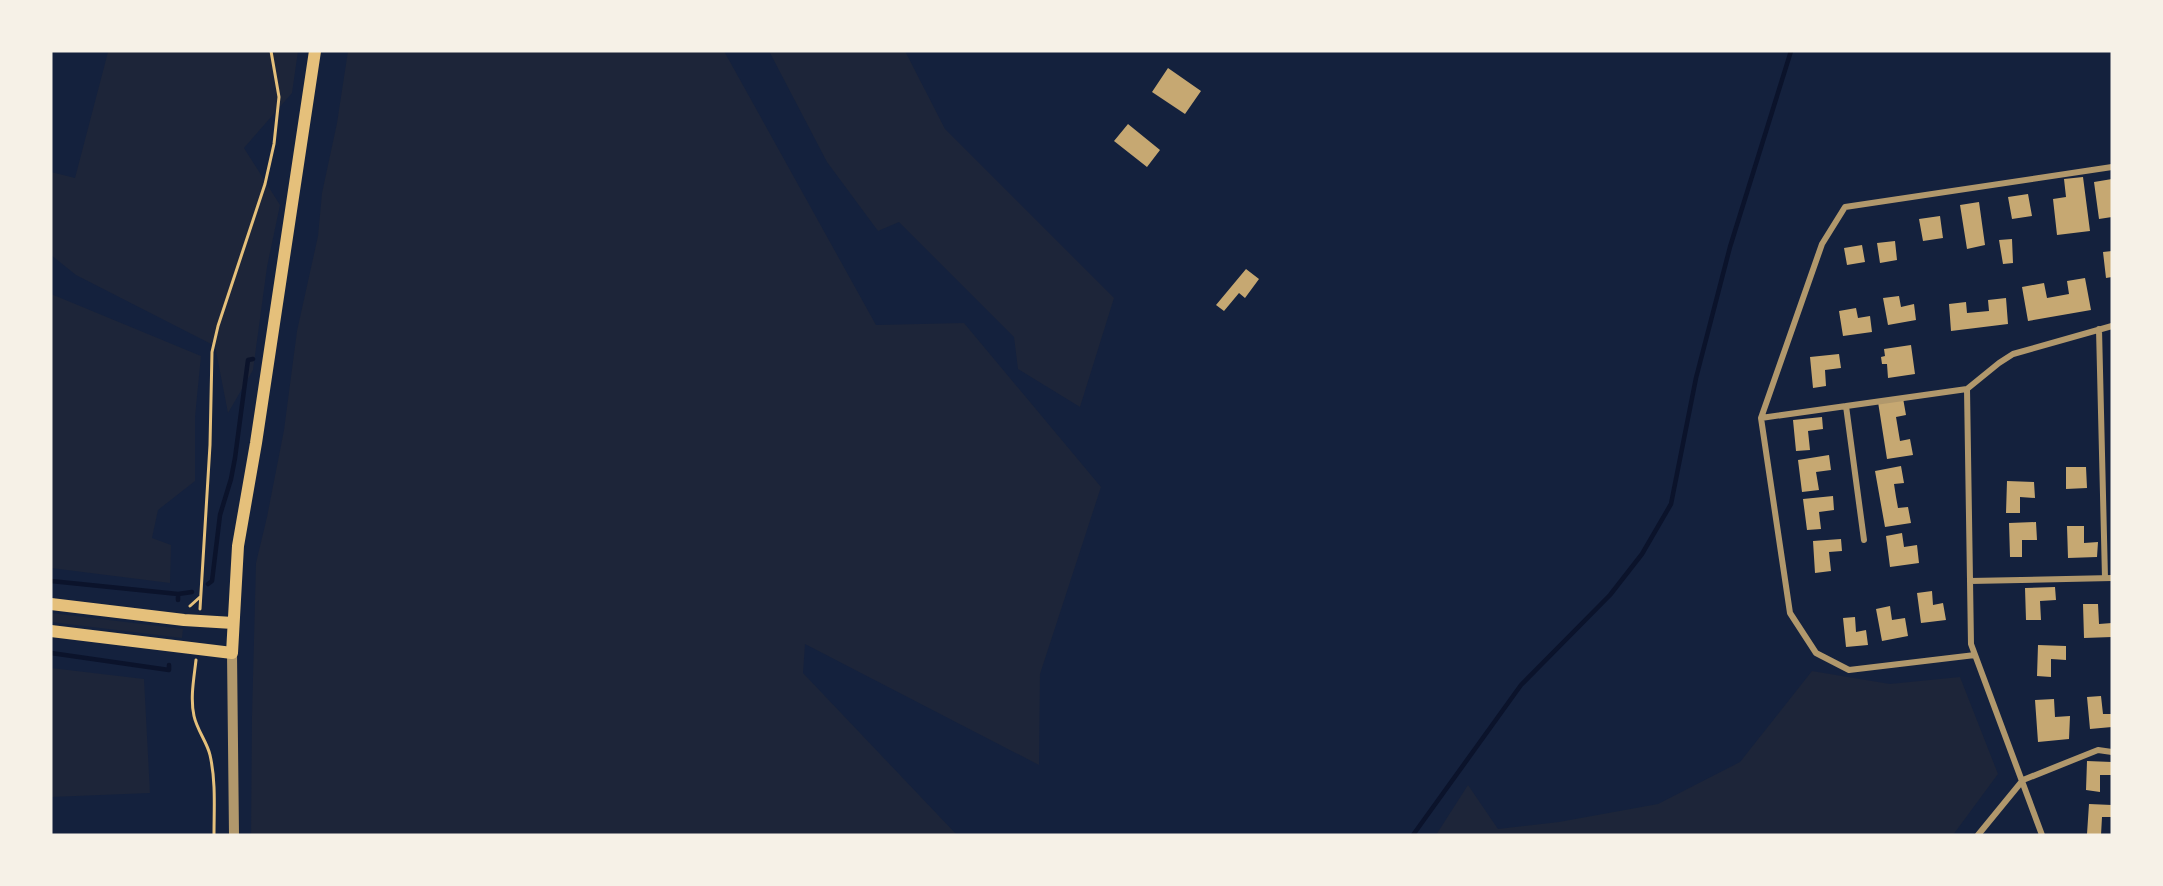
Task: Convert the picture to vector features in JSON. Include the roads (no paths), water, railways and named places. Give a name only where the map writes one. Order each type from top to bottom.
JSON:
[{"type":"main road","points":[[51,631],[232,653],[238,546],[258,432],[315,51]]},
{"type":"main road","points":[[51,604],[190,621],[233,623]]},
{"type":"street","points":[[1975,655],[1849,670],[1816,652],[1790,613],[1761,418],[1822,244],[1845,207],[2112,167]]},
{"type":"street","points":[[1761,418],[1967,389],[2013,354],[2112,326]]},
{"type":"street","points":[[1971,581],[2109,578],[2099,329]]},
{"type":"street","points":[[1967,389],[1971,645],[2042,835]]},
{"type":"street","points":[[1846,406],[1864,540]]},
{"type":"street","points":[[232,653],[234,835]]},
{"type":"street","points":[[1978,835],[2023,780],[2098,750],[2112,753]]},
{"type":"waterway","points":[[1413,835],[1521,685],[1610,595],[1642,554],[1671,504],[1696,378],[1730,247],[1791,51]]},
{"type":"waterway","points":[[208,584],[212,581],[220,515],[235,458],[248,360],[253,359]]},
{"type":"waterway","points":[[51,581],[178,594]]},
{"type":"waterway","points":[[178,600],[178,594],[192,592]]},
{"type":"waterway","points":[[51,653],[169,670],[169,665]]}]
